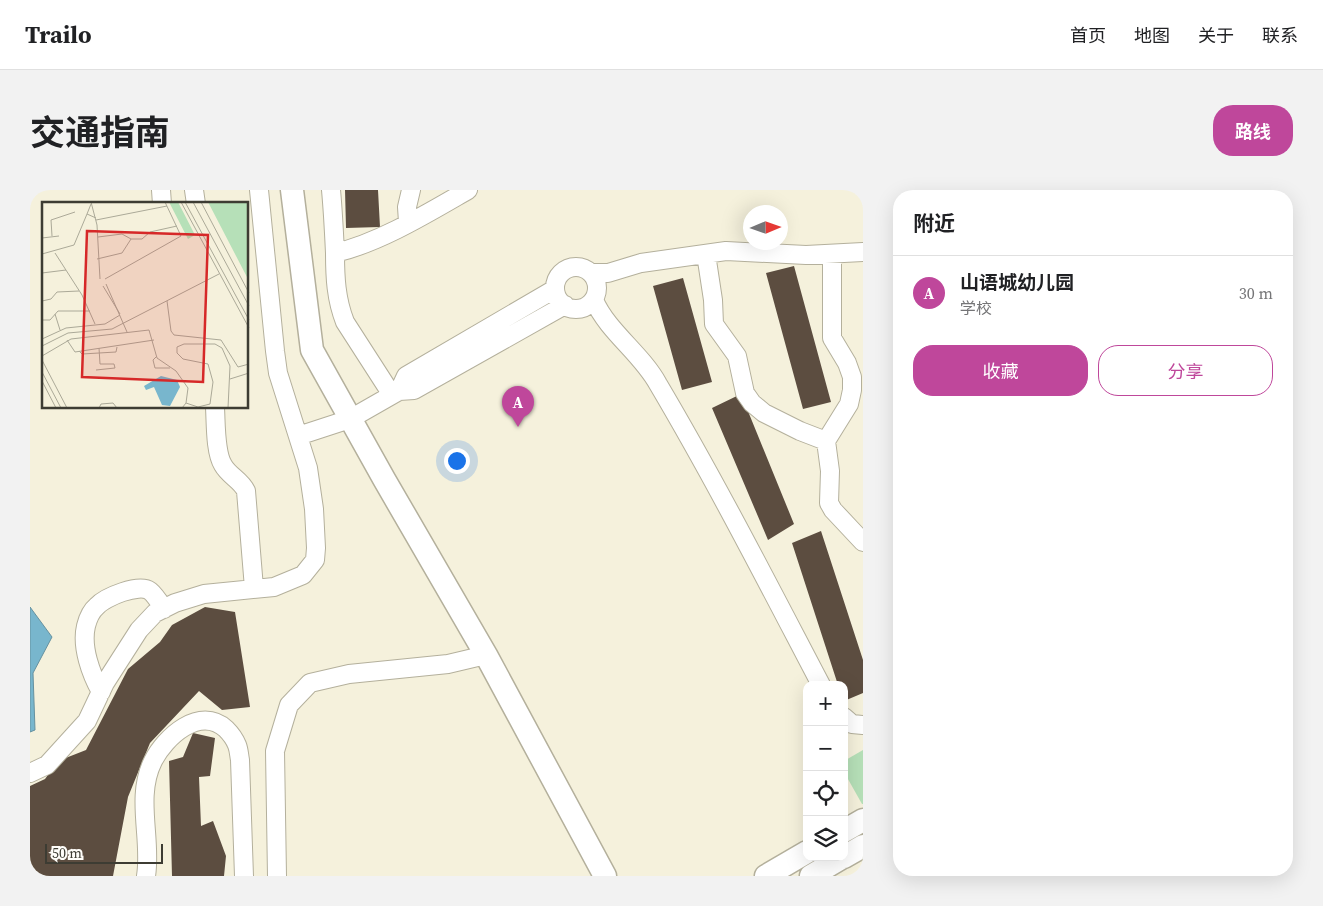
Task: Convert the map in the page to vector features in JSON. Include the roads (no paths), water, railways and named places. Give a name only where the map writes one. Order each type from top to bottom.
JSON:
[{"type":"main road","points":[[292,190],[312,350],[486,655],[605,876]]},
{"type":"main road","points":[[848,829],[863,820]]},
{"type":"main road","points":[[848,855],[863,846]]},
{"type":"main road","points":[[766,876],[803,854]]},
{"type":"main road","points":[[811,876],[837,861]]},
{"type":"street","points":[[30,773],[46,765],[87,721],[105,683],[139,630],[155,614],[175,603],[204,594],[274,587],[303,575],[315,560],[314,509],[308,468],[278,373],[256,245],[259,190]]},
{"type":"street","points":[[331,190],[335,253],[334,272],[340,310],[345,322],[396,393]]},
{"type":"street","points":[[408,222],[407,207],[410,190]]},
{"type":"street","points":[[335,253],[359,246],[468,190]]},
{"type":"street","points":[[819,681],[695,446],[652,373],[596,292],[580,266],[566,269],[557,279],[555,289],[559,299],[565,305],[576,309],[596,292],[641,263],[726,251],[806,255],[863,252]]},
{"type":"street","points":[[706,254],[713,300],[714,324],[737,356],[745,393],[752,403],[764,413],[800,431],[826,441]]},
{"type":"street","points":[[832,254],[832,338],[848,363],[852,377],[852,390],[849,404],[826,441],[830,471],[829,503],[833,510],[863,542]]},
{"type":"street","points":[[396,393],[406,376],[555,289]]},
{"type":"street","points":[[298,436],[350,419],[396,393],[414,390],[565,305]]},
{"type":"street","points":[[214,409],[220,459],[226,469],[244,485],[246,491],[254,588]]},
{"type":"street","points":[[101,692],[91,669],[86,648],[86,627],[90,613],[98,604],[112,596],[129,590],[146,589],[151,591],[164,609]]},
{"type":"street","points":[[277,876],[275,751],[289,706],[310,683],[349,674],[448,664],[486,655]]},
{"type":"street","points":[[848,720],[852,724],[863,725]]},
{"type":"street","points":[[146,876],[145,795],[147,778],[152,762],[166,742],[185,727],[197,721],[211,721],[228,731],[237,745],[240,760],[244,876]]},
{"type":"water","points":[[30,607],[52,637],[33,673],[35,730],[30,732]]},
{"type":"place","name":"山语城幼儿园","points":[[518,427]]}]
